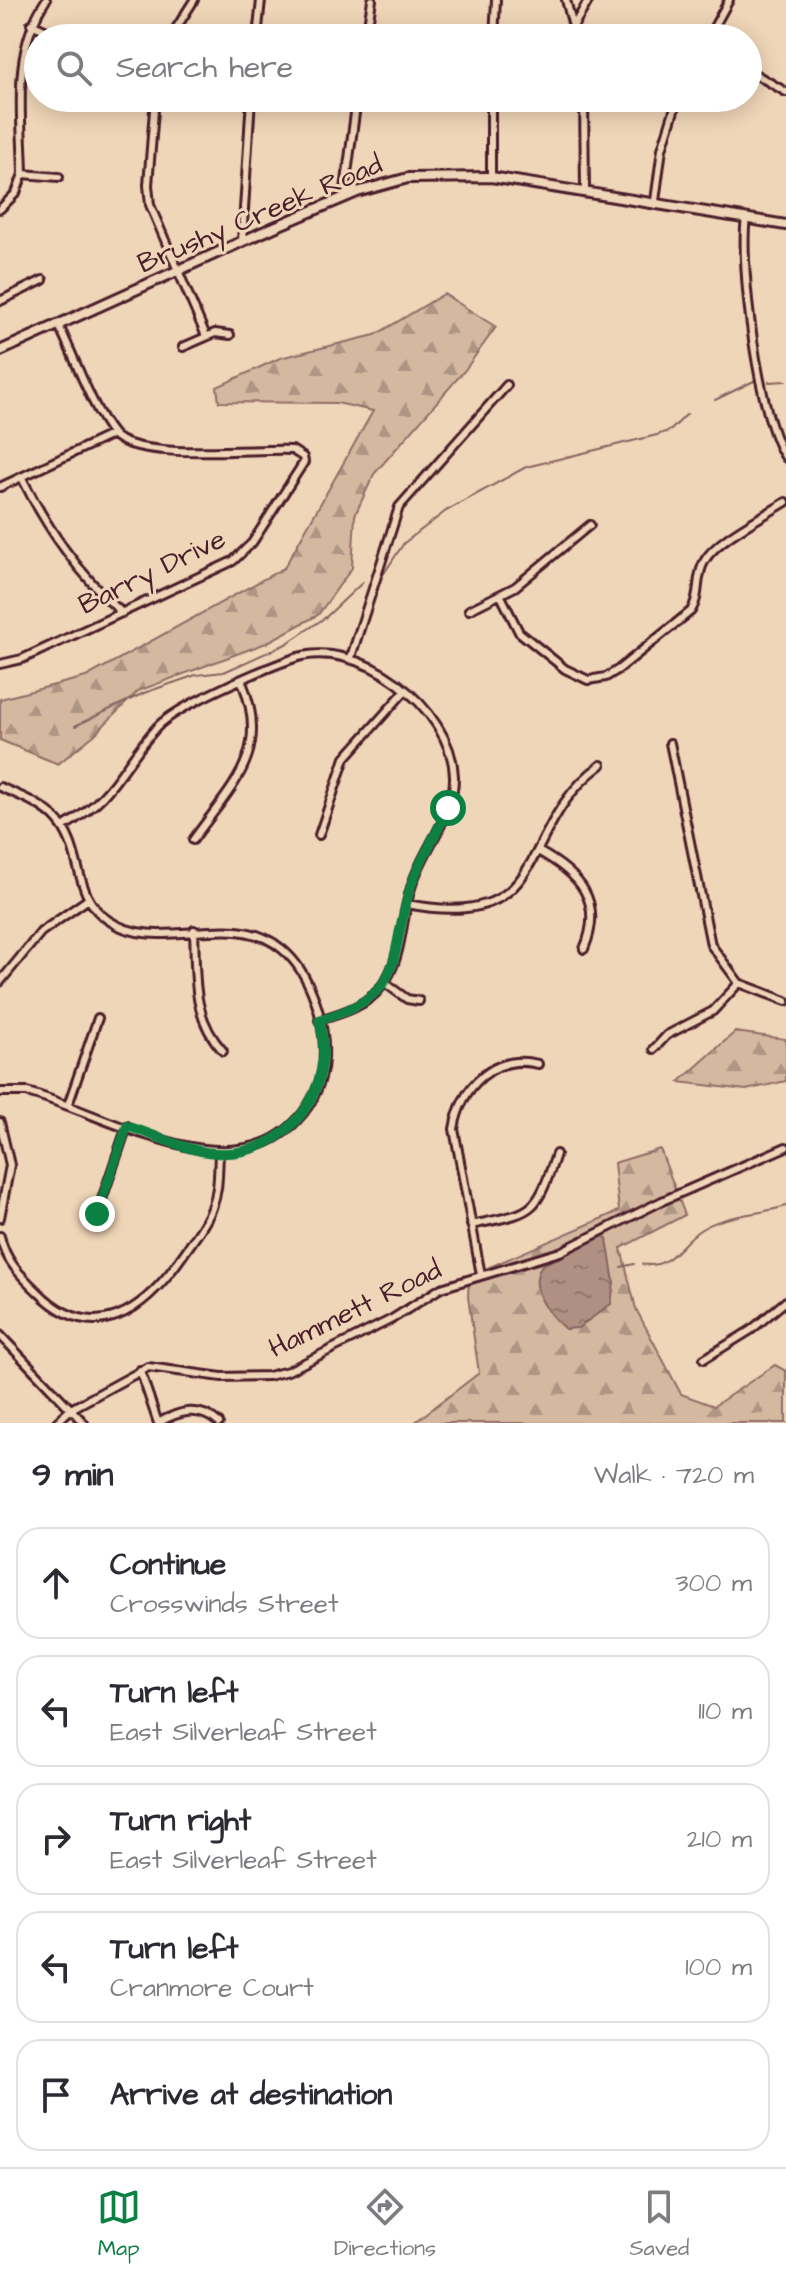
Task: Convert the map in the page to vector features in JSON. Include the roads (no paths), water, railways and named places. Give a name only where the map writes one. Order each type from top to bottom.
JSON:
[{"type":"main road","name":"Brushy Creek Road","points":[[0,351],[344,197],[408,178],[491,177],[655,201],[786,225]]},
{"type":"street","points":[[31,24],[46,0]]},
{"type":"street","points":[[179,24],[194,0]]},
{"type":"street","points":[[258,24],[261,0]]},
{"type":"street","points":[[368,24],[372,0]]},
{"type":"street","points":[[495,24],[496,0]]},
{"type":"street","points":[[566,0],[574,24]]},
{"type":"street","points":[[575,24],[589,0]]},
{"type":"street","points":[[716,24],[729,0]]},
{"type":"street","points":[[0,209],[16,193],[23,174],[24,43]]},
{"type":"street","points":[[762,78],[786,92]]},
{"type":"street","points":[[154,112],[148,194],[176,271],[206,336]]},
{"type":"street","points":[[242,241],[250,112]]},
{"type":"street","points":[[344,197],[355,112]]},
{"type":"street","points":[[491,112],[491,177]]},
{"type":"street","points":[[584,112],[585,190]]},
{"type":"street","points":[[655,201],[662,149],[674,112]]},
{"type":"street","points":[[23,174],[59,177]]},
{"type":"street","points":[[746,218],[752,335],[771,430],[786,458]]},
{"type":"street","points":[[0,301],[43,280]]},
{"type":"street","points":[[0,487],[113,434],[58,324]]},
{"type":"street","points":[[183,347],[215,333],[230,335]]},
{"type":"street","points":[[351,657],[399,507],[507,385]]},
{"type":"street","name":"Barry Drive","points":[[0,664],[22,659],[220,569],[246,549],[304,465],[303,457],[284,450],[141,449],[128,446],[113,434]]},
{"type":"street","points":[[22,478],[54,537],[85,577],[122,613]]},
{"type":"street","points":[[501,596],[519,632],[544,654],[588,680],[606,677],[691,611],[698,599],[701,567],[712,550],[786,502]]},
{"type":"street","points":[[469,610],[501,596],[590,525]]},
{"type":"street","points":[[63,827],[104,799],[165,720],[242,682],[301,656],[351,657],[380,671],[441,732],[450,753],[454,777],[448,808],[416,873],[394,963],[385,983],[363,1003],[319,1020]]},
{"type":"street","points":[[193,840],[251,752],[254,719],[242,682]]},
{"type":"street","points":[[319,835],[345,758],[404,692]]},
{"type":"street","points":[[670,743],[707,933],[718,956],[739,983],[767,997],[786,1001]]},
{"type":"street","points":[[407,904],[453,911],[483,905],[516,885],[570,791],[601,765]]},
{"type":"street","points":[[0,787],[41,806],[63,827],[87,900],[108,921],[128,930],[244,931],[277,945],[303,973],[324,1042],[323,1070],[316,1093],[285,1132],[264,1144],[219,1153],[196,1149],[27,1092],[0,1092]]},
{"type":"street","points":[[538,851],[568,868],[585,891],[591,920],[584,949]]},
{"type":"street","points":[[0,982],[41,932],[87,900]]},
{"type":"street","points":[[194,930],[199,1013],[208,1034],[223,1051]]},
{"type":"street","points":[[385,983],[407,999],[419,1001]]},
{"type":"street","points":[[654,1049],[667,1035],[713,1011],[739,983]]},
{"type":"street","points":[[68,1105],[98,1018]]},
{"type":"street","points":[[481,1275],[454,1129],[461,1101],[483,1074],[523,1060],[538,1064]]},
{"type":"street","points":[[0,1122],[10,1158],[0,1218]]},
{"type":"street","points":[[97,1214],[127,1126]]},
{"type":"street","name":"Hammett Road","points":[[140,1370],[156,1367],[222,1377],[278,1374],[392,1319],[441,1288],[560,1252],[662,1201],[786,1147]]},
{"type":"street","points":[[0,1236],[13,1267],[48,1302],[83,1317],[121,1315],[156,1292],[206,1221],[217,1191],[219,1153]]},
{"type":"street","points":[[471,1225],[531,1210],[544,1191],[556,1154]]},
{"type":"street","points":[[704,1359],[751,1330],[786,1301]]},
{"type":"street","points":[[0,1336],[84,1423]]},
{"type":"street","points":[[56,1423],[71,1409],[140,1370],[158,1423],[185,1411],[205,1414],[219,1423]]},
{"type":"water","points":[[604,1236],[614,1282],[611,1304],[578,1328],[565,1329],[541,1299],[538,1273],[542,1265]]},
{"type":"waterway","points":[[715,400],[756,380]]},
{"type":"waterway","points":[[769,382],[786,381]]},
{"type":"waterway","points":[[381,578],[404,543],[446,511],[526,467],[657,435],[671,430],[687,414]]},
{"type":"waterway","points":[[75,726],[144,693],[196,675],[224,672],[286,644],[326,617],[363,582]]},
{"type":"waterway","points":[[642,1264],[651,1265],[667,1260],[693,1235],[710,1225],[786,1206]]},
{"type":"waterway","points":[[621,1267],[634,1264]]}]
